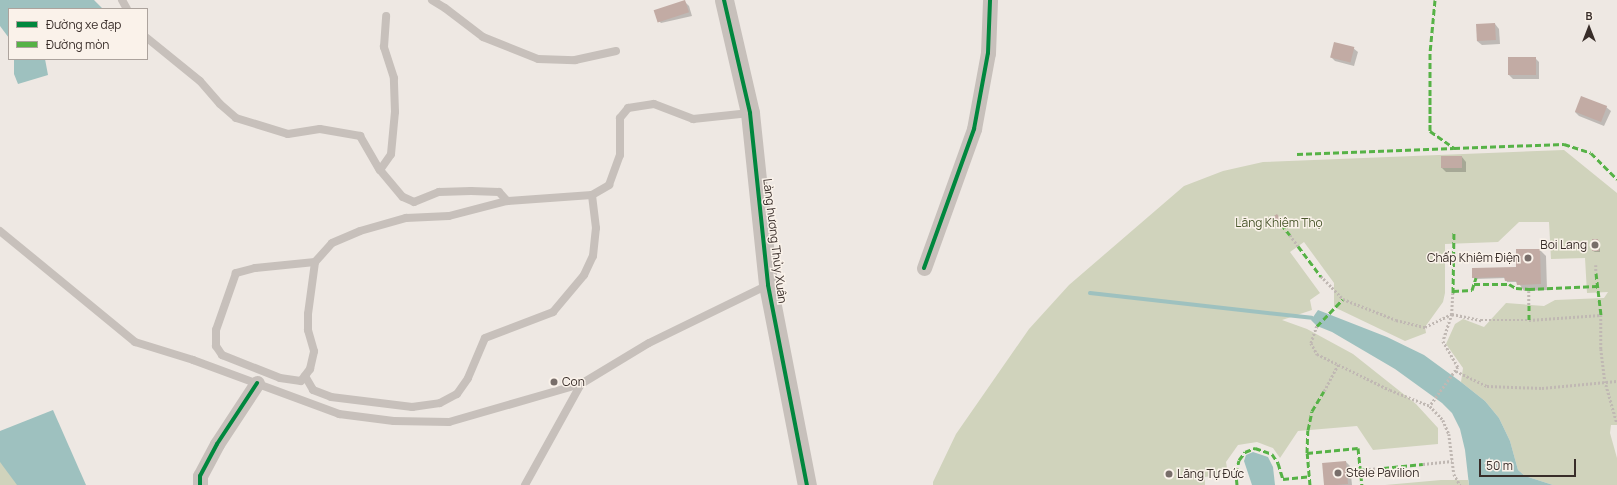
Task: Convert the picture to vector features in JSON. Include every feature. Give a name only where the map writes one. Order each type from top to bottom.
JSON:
[{"type":"street","name":"Làng hương Thủy Xuân","points":[[724,0],[750,113],[768,284],[807,485]]},
{"type":"street","points":[[924,268],[974,128],[988,53],[990,0]]},
{"type":"street","points":[[200,485],[200,476],[217,444],[257,383]]},
{"type":"lane","points":[[432,0],[483,37],[538,59],[575,60],[616,51]]},
{"type":"lane","points":[[380,170],[391,154],[395,112],[394,78],[384,47],[386,16]]},
{"type":"lane","points":[[148,39],[200,81],[220,104],[236,118],[288,134],[320,129],[360,136],[380,170],[403,197],[414,202],[439,192],[472,191],[499,192],[507,201]]},
{"type":"lane","points":[[315,262],[255,268],[236,273],[216,330],[216,346],[222,355],[280,378],[301,381],[310,369],[314,351],[308,330],[308,314],[315,262],[332,243],[360,231],[406,218],[449,216],[507,201],[592,195],[609,185],[620,155],[620,118],[628,108],[654,104],[693,119],[750,113]]},
{"type":"lane","points":[[305,376],[313,390],[331,397],[412,407],[440,403],[457,394],[468,378],[485,338],[553,312],[584,275],[593,256],[596,228],[592,195]]},
{"type":"lane","points":[[0,231],[135,342],[193,360],[339,414],[394,421],[449,422],[581,384],[649,342],[768,284]]},
{"type":"lane","points":[[525,485],[581,384]]},
{"type":"path","points":[[1290,235],[1298,246]]},
{"type":"path","points":[[1596,265],[1596,273]]},
{"type":"path","points":[[1321,276],[1343,299],[1396,320],[1425,327],[1452,314],[1481,320],[1529,320],[1602,316],[1601,349],[1605,381],[1617,423]]},
{"type":"path","points":[[1529,291],[1529,305]]},
{"type":"path","points":[[1430,406],[1438,397],[1458,367],[1443,341],[1452,314],[1453,293]]},
{"type":"path","points":[[1317,326],[1311,343],[1317,354],[1338,365],[1430,406],[1443,420],[1449,434],[1454,474],[1460,485]]},
{"type":"path","points":[[1324,391],[1338,365]]},
{"type":"path","points":[[1456,370],[1487,386],[1542,388],[1617,381]]},
{"type":"path","points":[[1423,464],[1452,461]]},
{"type":"path","points":[[1369,469],[1383,468]]},
{"type":"green space","name":"Lăng Khiêm Thọ","points":[[1564,150],[1617,193],[1617,425],[1611,425],[1610,433],[1617,458],[1617,485],[1553,485],[1525,476],[1518,470],[1510,441],[1499,418],[1485,401],[1461,382],[1463,368],[1446,344],[1455,324],[1463,319],[1484,327],[1506,303],[1544,306],[1555,300],[1604,298],[1608,292],[1587,293],[1585,258],[1551,259],[1549,222],[1519,222],[1498,242],[1445,244],[1445,293],[1443,302],[1425,327],[1426,333],[1405,341],[1334,307],[1334,283],[1304,242],[1290,252],[1320,293],[1310,300],[1312,310],[1282,320],[1307,329],[1353,354],[1416,404],[1438,428],[1438,444],[1373,450],[1357,426],[1298,431],[1280,458],[1273,448],[1257,442],[1238,445],[1226,462],[1228,474],[1205,477],[1205,485],[933,485],[933,482],[956,434],[1029,329],[1069,285],[1184,186],[1223,171],[1263,162]]},
{"type":"green space","points":[[0,450],[28,485],[0,485]]},
{"type":"green space","points":[[1441,480],[1468,480],[1469,485],[1385,485]]},
{"type":"water","points":[[0,0],[94,0],[102,8],[8,8],[8,37],[0,26]]},
{"type":"water","points":[[14,60],[45,60],[48,75],[18,84],[14,74]]},
{"type":"water","points":[[1318,310],[1387,337],[1424,355],[1461,382],[1485,401],[1499,418],[1510,441],[1518,470],[1525,476],[1553,485],[1469,485],[1465,450],[1460,429],[1452,413],[1442,403],[1395,369],[1332,332],[1317,326],[1311,320]]},
{"type":"water","points":[[53,410],[86,485],[17,485],[0,462],[0,431]]},
{"type":"water","points":[[1253,452],[1268,457],[1273,467],[1275,485],[1252,485],[1244,461],[1246,455]]},
{"type":"building","points":[[685,0],[689,12],[658,23],[654,10]]},
{"type":"building","points":[[1495,23],[1496,40],[1477,41],[1476,24]]},
{"type":"building","points":[[1334,42],[1354,47],[1351,63],[1330,58]]},
{"type":"building","points":[[1508,57],[1536,57],[1536,75],[1508,75]]},
{"type":"building","points":[[1581,96],[1607,106],[1601,122],[1575,112]]},
{"type":"building","points":[[1441,156],[1462,156],[1462,168],[1441,168]]},
{"type":"building","points":[[1277,214],[1283,223],[1278,226],[1272,217]]},
{"type":"building","points":[[1592,239],[1598,239],[1599,251],[1592,251]]},
{"type":"building","name":"Chấp Khiêm Điện","points":[[1516,249],[1540,249],[1541,284],[1517,285],[1516,281],[1505,281],[1504,277],[1472,278],[1472,268],[1516,267]]},
{"type":"building","points":[[1346,461],[1348,484],[1324,485],[1322,463]]},
{"type":"waterway","points":[[1090,293],[1312,318]]},
{"type":"marked path","points":[[1435,0],[1430,53],[1430,131],[1454,148],[1564,144],[1591,153],[1617,179]]},
{"type":"marked path","points":[[1297,154],[1454,148]]},
{"type":"marked path","points":[[1281,224],[1290,235]]},
{"type":"marked path","points":[[1453,293],[1454,231]]},
{"type":"marked path","points":[[1298,246],[1321,276]]},
{"type":"marked path","points":[[1596,273],[1601,315]]},
{"type":"marked path","points":[[1453,291],[1472,290],[1476,278]]},
{"type":"marked path","points":[[1474,284],[1509,284],[1516,288],[1529,289],[1597,286]]},
{"type":"marked path","points":[[1317,326],[1343,299]]},
{"type":"marked path","points":[[1529,305],[1529,320]]},
{"type":"marked path","points":[[1307,453],[1308,430],[1312,411],[1324,391]]},
{"type":"marked path","points":[[1237,485],[1236,473],[1239,460],[1245,452],[1255,448],[1272,454],[1278,463],[1283,479],[1310,476]]},
{"type":"marked path","points":[[1310,485],[1307,453],[1358,448],[1362,485]]},
{"type":"marked path","points":[[1383,468],[1423,464]]},
{"type":"marked path","points":[[1360,470],[1369,469]]},
{"type":"cycle path","points":[[724,0],[750,113],[768,285],[807,485]]},
{"type":"cycle path","points":[[924,268],[974,129],[988,53],[990,0]]},
{"type":"cycle path","points":[[200,485],[200,476],[217,444],[257,383]]},
{"type":"place","name":"Boi Lang","points":[[1595,245]]},
{"type":"place","name":"Chấp Khiêm Điện","points":[[1528,258]]},
{"type":"place","name":"Con","points":[[554,382]]},
{"type":"place","name":"Stele Pavilion","points":[[1338,473]]},
{"type":"place","name":"Lăng Tự Đức","points":[[1169,474]]}]
